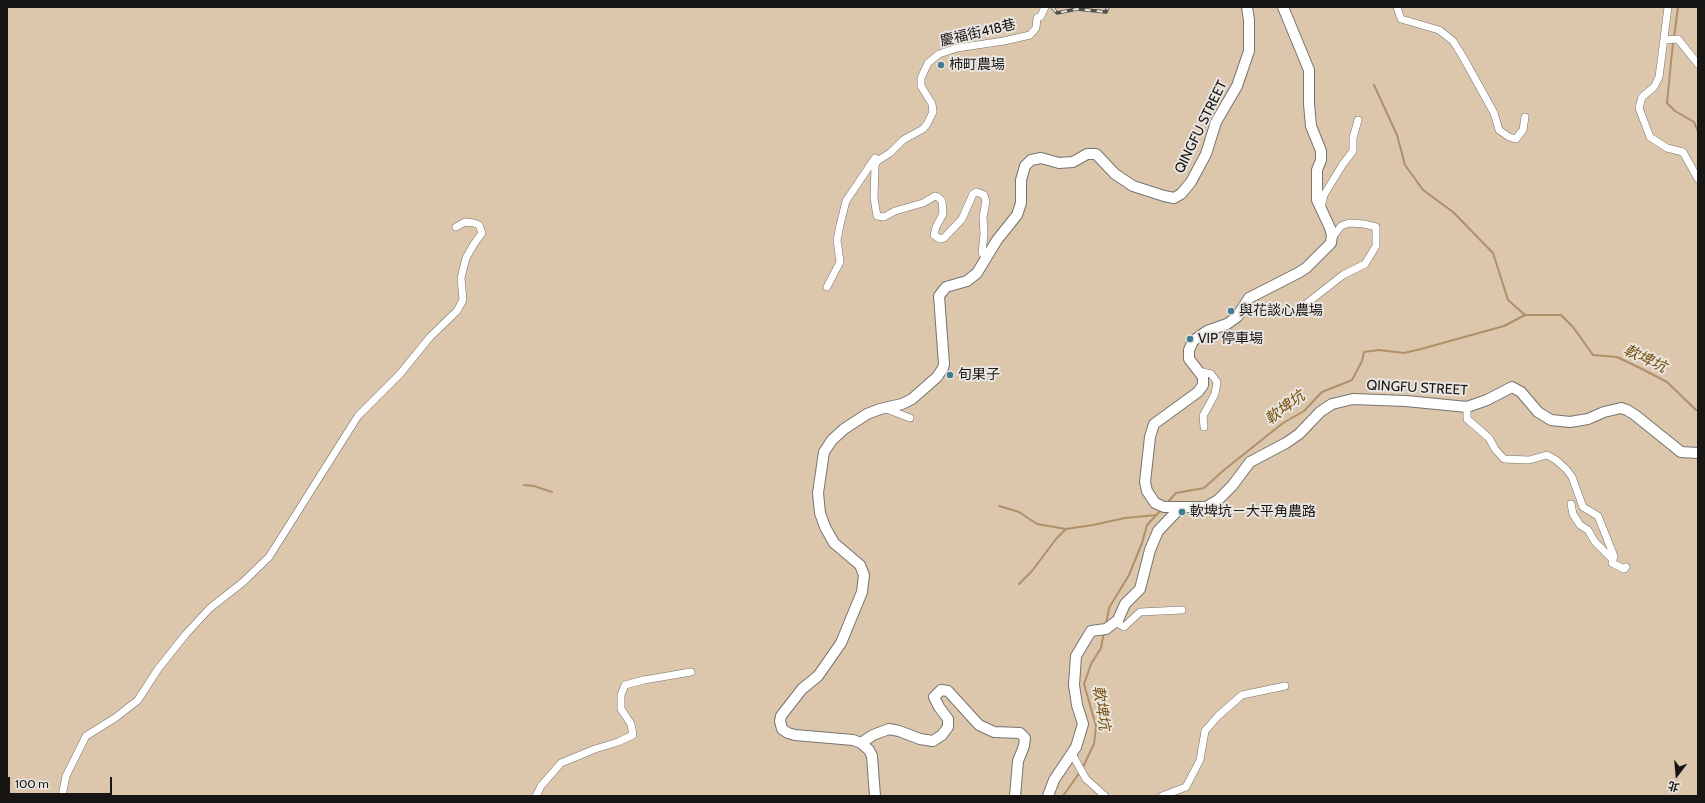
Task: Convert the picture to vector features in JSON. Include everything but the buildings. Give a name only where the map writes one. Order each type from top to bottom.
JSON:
[{"type":"street","name":"慶福街418巷","points":[[987,258],[982,253],[984,234],[983,217],[986,201],[984,195],[980,193],[973,194],[962,219],[944,238],[940,239],[934,235],[936,227],[943,214],[942,201],[935,196],[923,203],[895,211],[884,217],[878,216],[874,198],[874,166],[882,157],[890,153],[903,140],[923,129],[928,124],[933,112],[932,104],[921,86],[922,78],[928,63],[940,54],[956,48],[1004,41],[1030,35],[1036,28],[1037,18],[1041,16],[1045,7]]},
{"type":"street","name":"QINGFU STREET","points":[[861,743],[853,740],[795,735],[782,729],[780,721],[802,689],[818,676],[841,643],[862,592],[864,575],[860,565],[834,543],[825,527],[820,512],[818,493],[824,452],[832,440],[844,429],[867,414],[902,404],[912,399],[937,377],[944,364],[939,296],[946,287],[967,281],[977,273],[997,240],[1017,215],[1021,203],[1021,180],[1025,166],[1031,160],[1041,158],[1059,163],[1073,162],[1087,154],[1096,154],[1115,174],[1133,186],[1174,198],[1180,194],[1190,182],[1206,154],[1216,122],[1237,86],[1250,51],[1247,7]]},
{"type":"street","points":[[1283,7],[1309,70],[1309,104],[1311,126],[1321,151],[1320,160],[1316,170],[1317,200],[1330,228],[1332,238]]},
{"type":"street","points":[[1397,7],[1401,19],[1439,30],[1452,42],[1466,62],[1494,113],[1499,130],[1509,137],[1516,139],[1523,130],[1525,116]]},
{"type":"street","points":[[1668,7],[1666,39],[1659,77],[1654,87],[1642,97],[1639,108],[1650,137],[1667,148],[1683,152],[1698,179]]},
{"type":"street","points":[[1666,39],[1678,39],[1698,64]]},
{"type":"street","points":[[1321,208],[1324,195],[1353,151],[1353,138],[1358,120]]},
{"type":"street","points":[[827,286],[840,262],[837,240],[846,201],[876,157],[882,157]]},
{"type":"street","points":[[62,796],[66,776],[86,736],[115,718],[138,700],[158,669],[210,608],[242,583],[269,556],[358,416],[400,374],[430,338],[457,311],[462,300],[461,278],[466,258],[482,233],[479,225],[474,223],[465,222],[456,227]]},
{"type":"street","points":[[1306,304],[1343,275],[1365,264],[1376,246],[1376,228],[1364,224],[1349,223],[1341,226],[1332,238]]},
{"type":"street","name":"QINGFU STREET","points":[[1332,238],[1331,243],[1306,268],[1249,298],[1237,317],[1227,324],[1207,331],[1193,341],[1189,350],[1189,359],[1203,377],[1203,385],[1198,392],[1154,424],[1150,437],[1144,482],[1147,491],[1155,503],[1162,506],[1180,508],[1206,507],[1218,500],[1232,486],[1250,462],[1286,443],[1299,434],[1320,412],[1332,404],[1353,399],[1467,407],[1487,400],[1512,387],[1522,392],[1538,412],[1551,420],[1570,422],[1588,419],[1609,410],[1621,408],[1628,410],[1635,415],[1681,452],[1698,453]]},
{"type":"street","points":[[1198,371],[1211,374],[1217,382],[1215,394],[1203,416],[1204,427]]},
{"type":"street","points":[[1467,407],[1467,419],[1489,438],[1495,449],[1504,459],[1529,460],[1547,455],[1556,460],[1566,469],[1572,477],[1584,507],[1598,516],[1614,556],[1612,559]]},
{"type":"street","points":[[884,408],[910,418]]},
{"type":"street","points":[[1571,504],[1573,514],[1580,525],[1588,530],[1595,542],[1612,559],[1612,563],[1624,569],[1626,567]]},
{"type":"street","points":[[1105,796],[1086,779],[1075,758],[1076,747],[1083,724],[1077,705],[1074,685],[1076,656],[1091,631],[1106,629],[1117,621],[1125,604],[1140,589],[1150,550],[1158,531],[1180,508]]},
{"type":"street","points":[[1117,621],[1124,627],[1140,612],[1182,610]]},
{"type":"street","points":[[536,796],[542,786],[561,763],[633,735],[631,724],[621,709],[621,695],[625,685],[644,680],[691,672]]},
{"type":"street","points":[[1162,796],[1186,787],[1200,760],[1205,732],[1218,716],[1242,695],[1285,686]]},
{"type":"street","points":[[875,796],[872,756],[869,750],[861,743],[873,735],[889,730],[899,731],[920,739],[933,741],[942,735],[948,727],[948,719],[934,697],[941,690],[948,691],[979,725],[994,732],[1020,733],[1025,738],[1024,746],[1018,761],[1015,796]]},
{"type":"street","points":[[1049,795],[1054,780],[1075,758]]},
{"type":"shaded area","points":[[7,7],[1698,7],[1698,796],[7,796]]},
{"type":"waterway","points":[[1674,38],[1678,7]]},
{"type":"waterway","points":[[1673,42],[1667,103],[1675,111],[1694,122],[1698,132]]},
{"type":"waterway","points":[[1374,85],[1397,135],[1405,165],[1423,190],[1453,212],[1493,253],[1508,300],[1525,315]]},
{"type":"waterway","name":"軟埤坑","points":[[1167,503],[1176,493],[1204,488],[1283,423],[1304,411],[1322,392],[1352,380],[1362,361],[1364,352],[1379,350],[1404,353],[1504,326],[1525,315],[1561,315],[1573,327],[1593,355],[1617,357],[1667,382],[1696,410],[1698,410]]},
{"type":"waterway","points":[[524,485],[534,486],[552,492]]},
{"type":"waterway","points":[[999,506],[1019,512],[1037,524],[1066,529]]},
{"type":"waterway","name":"軟埤坑","points":[[1106,624],[1109,608],[1129,575],[1142,543],[1147,525],[1162,509]]},
{"type":"waterway","points":[[1019,584],[1032,571],[1056,539],[1066,529],[1125,518],[1156,515]]},
{"type":"waterway","name":"軟埤坑","points":[[1082,769],[1094,744],[1096,726],[1084,684],[1091,664],[1101,648],[1104,632]]},
{"type":"waterway","name":"軟埤坑","points":[[1063,796],[1080,772]]},
{"type":"railway","points":[[1052,7],[1057,13],[1077,9],[1106,12],[1108,7]]},
{"type":"place","name":"柿町農場","points":[[941,65]]},
{"type":"place","name":"與花談心農場","points":[[1231,311]]},
{"type":"place","name":"VIP 停車場","points":[[1190,339]]},
{"type":"place","name":"旬果子","points":[[950,375]]},
{"type":"place","name":"軟埤坑－大平角農路","points":[[1182,512]]}]
